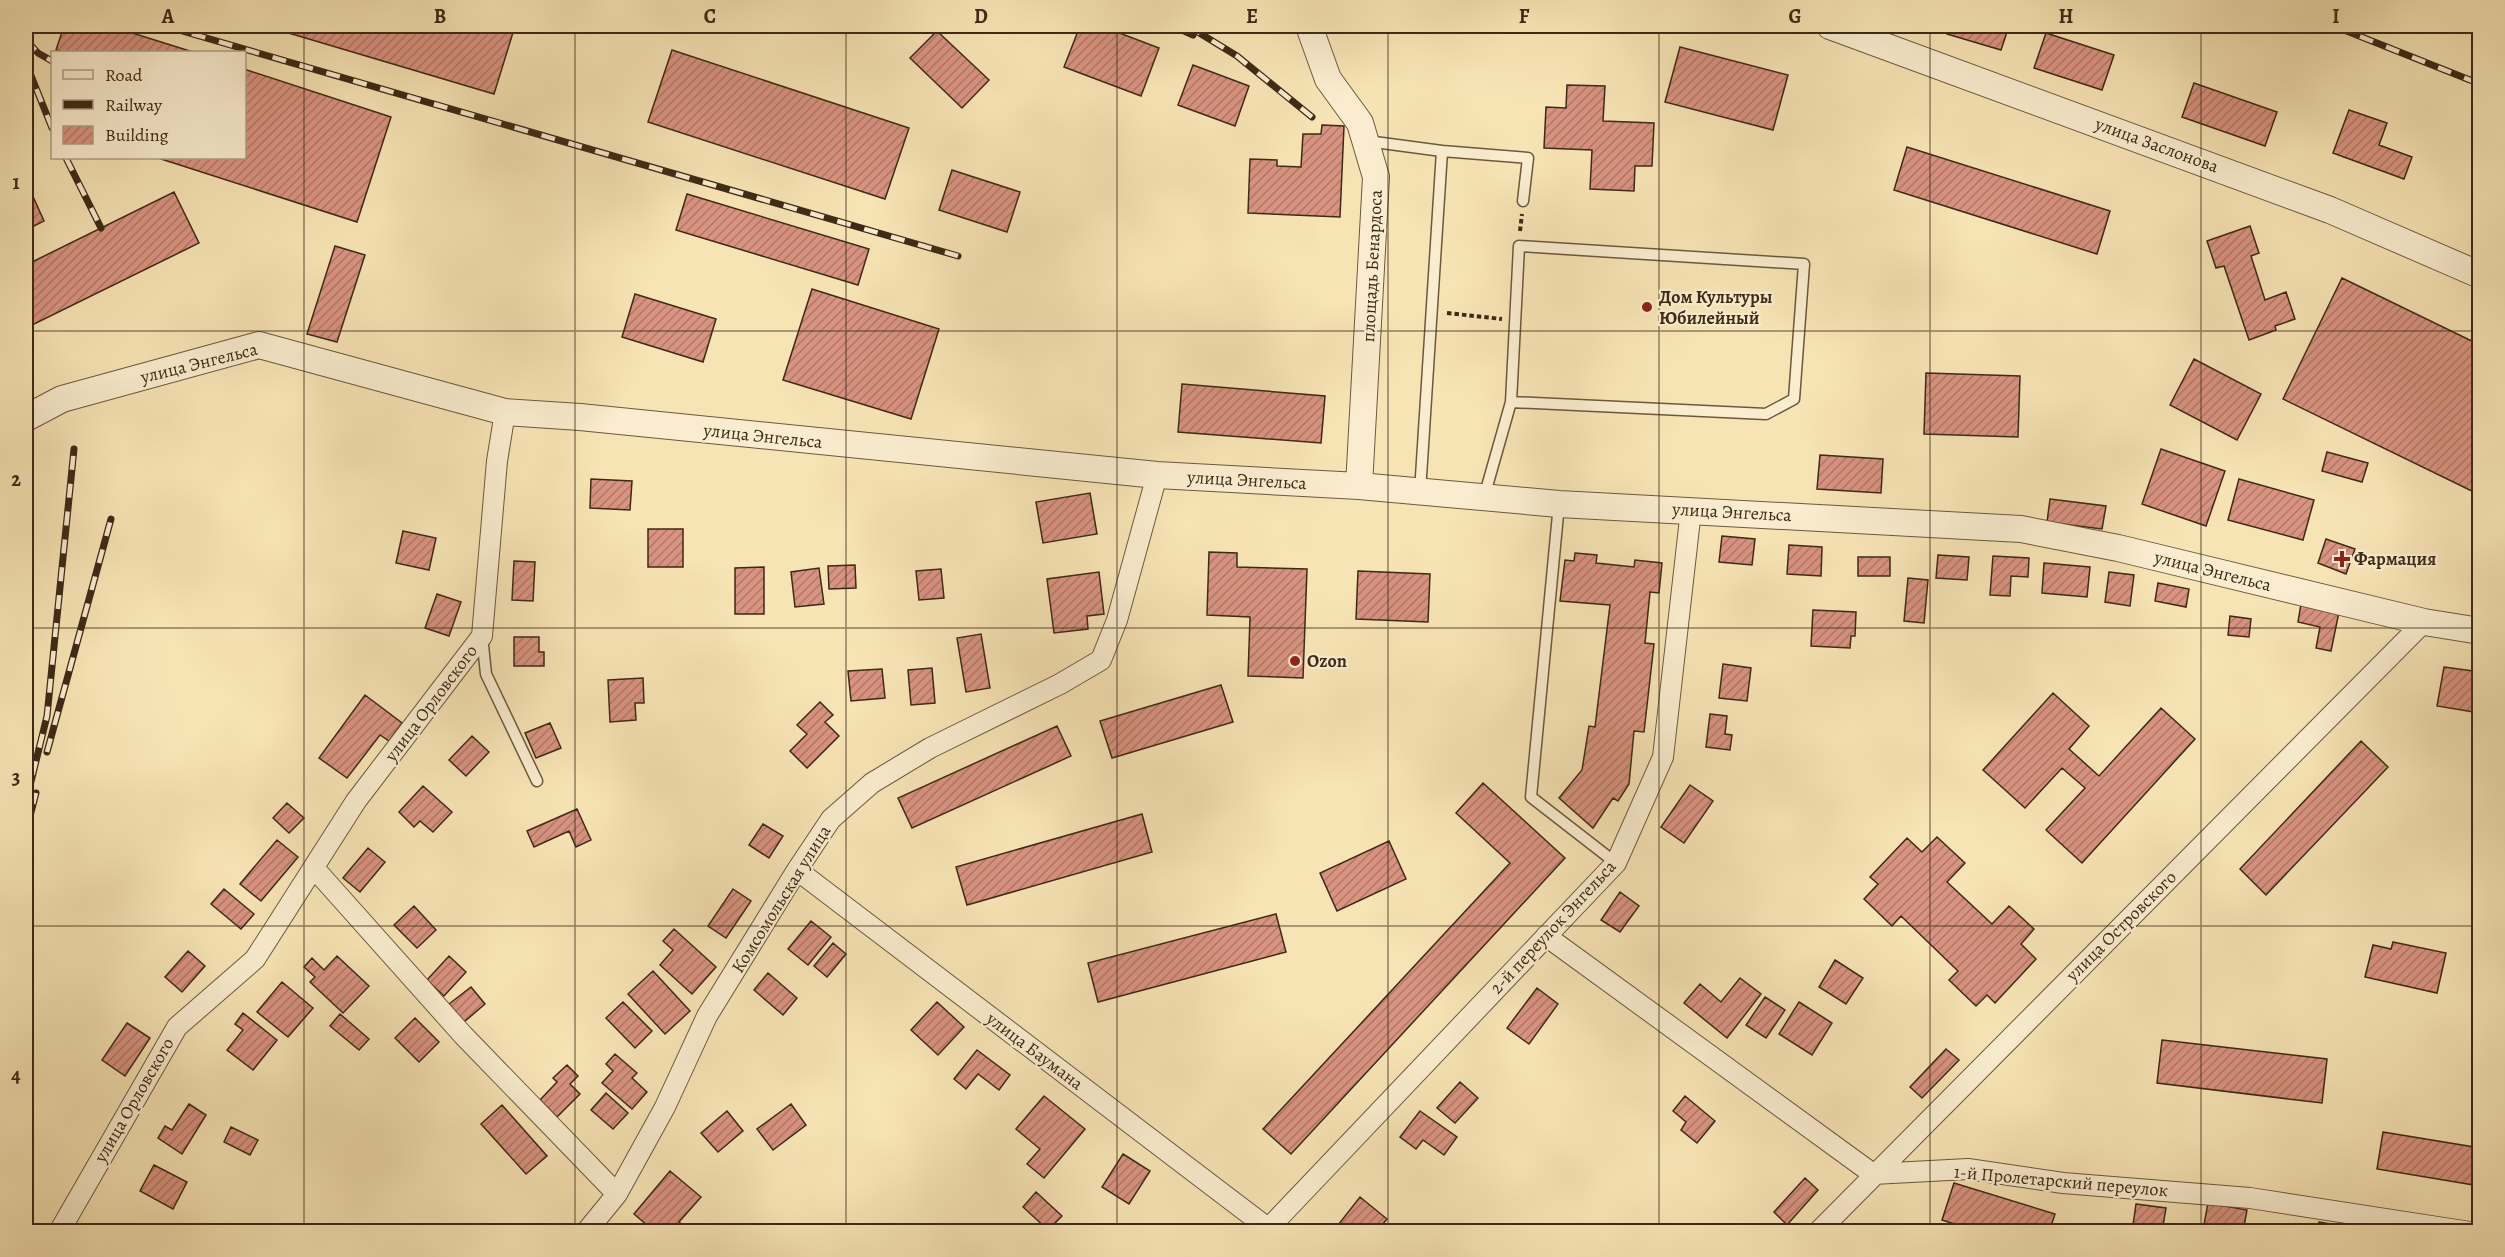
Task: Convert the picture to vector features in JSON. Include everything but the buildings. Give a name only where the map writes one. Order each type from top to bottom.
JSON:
[{"type":"street","name":"площадь Бенардоса","points":[[1309,26],[1328,79],[1360,123],[1376,177],[1359,486]]},
{"type":"street","name":"улица Заслонова","points":[[1830,26],[2330,210],[2480,275]]},
{"type":"street","name":"улица Энгельса","points":[[26,418],[62,399],[259,345],[505,412],[580,417],[1157,475],[1359,486],[1559,504],[2020,529],[2118,548],[2424,622],[2480,631]]},
{"type":"street","name":"улица Орловского","points":[[59,1232],[177,1027],[255,959],[356,801],[482,636],[497,461],[505,412]]},
{"type":"street","name":"Комсомольская улица","points":[[586,1232],[617,1194],[664,1107],[707,1016],[831,819],[872,783],[930,748],[1060,684],[1101,660],[1117,620],[1157,475]]},
{"type":"street","name":"2-й переулок Энгельса","points":[[1268,1230],[1616,863],[1663,757],[1691,510]]},
{"type":"street","name":"улица Островского","points":[[1818,1232],[1873,1174],[2424,622]]},
{"type":"street","points":[[314,868],[463,1035],[617,1194]]},
{"type":"street","name":"улица Баумана","points":[[797,870],[1268,1230]]},
{"type":"street","points":[[1546,936],[1873,1174]]},
{"type":"street","name":"1-й Пролетарский переулок","points":[[1873,1174],[1968,1169],[2063,1184],[2250,1198],[2470,1232]]},
{"type":"lane","points":[[1367,141],[1442,152],[1528,158],[1523,201]]},
{"type":"lane","points":[[1420,492],[1442,152]]},
{"type":"lane","points":[[1484,497],[1511,402],[1519,246],[1804,264],[1794,399],[1766,414],[1511,402]]},
{"type":"lane","points":[[1559,504],[1531,797],[1616,863]]},
{"type":"lane","points":[[482,636],[486,674],[537,781]]},
{"type":"path","points":[[1519,246],[1523,201]]},
{"type":"path","points":[[1432,311],[1514,320]]},
{"type":"railway","points":[[165,26],[958,256]]},
{"type":"railway","points":[[1173,26],[1193,35]]},
{"type":"railway","points":[[1188,26],[1237,56],[1312,117]]},
{"type":"railway","points":[[2334,26],[2480,84]]},
{"type":"railway","points":[[26,40],[38,53],[51,60]]},
{"type":"railway","points":[[26,63],[51,126]]},
{"type":"railway","points":[[66,159],[101,228]]},
{"type":"railway","points":[[26,802],[47,716],[74,449]]},
{"type":"railway","points":[[47,752],[111,519]]},
{"type":"railway","points":[[26,831],[36,793]]},
{"type":"place","name":"Дом Культуры Юбилейный","points":[[1647,307]]},
{"type":"place","name":"Фармация","points":[[2342,559]]},
{"type":"place","name":"Ozon","points":[[1295,661]]}]
